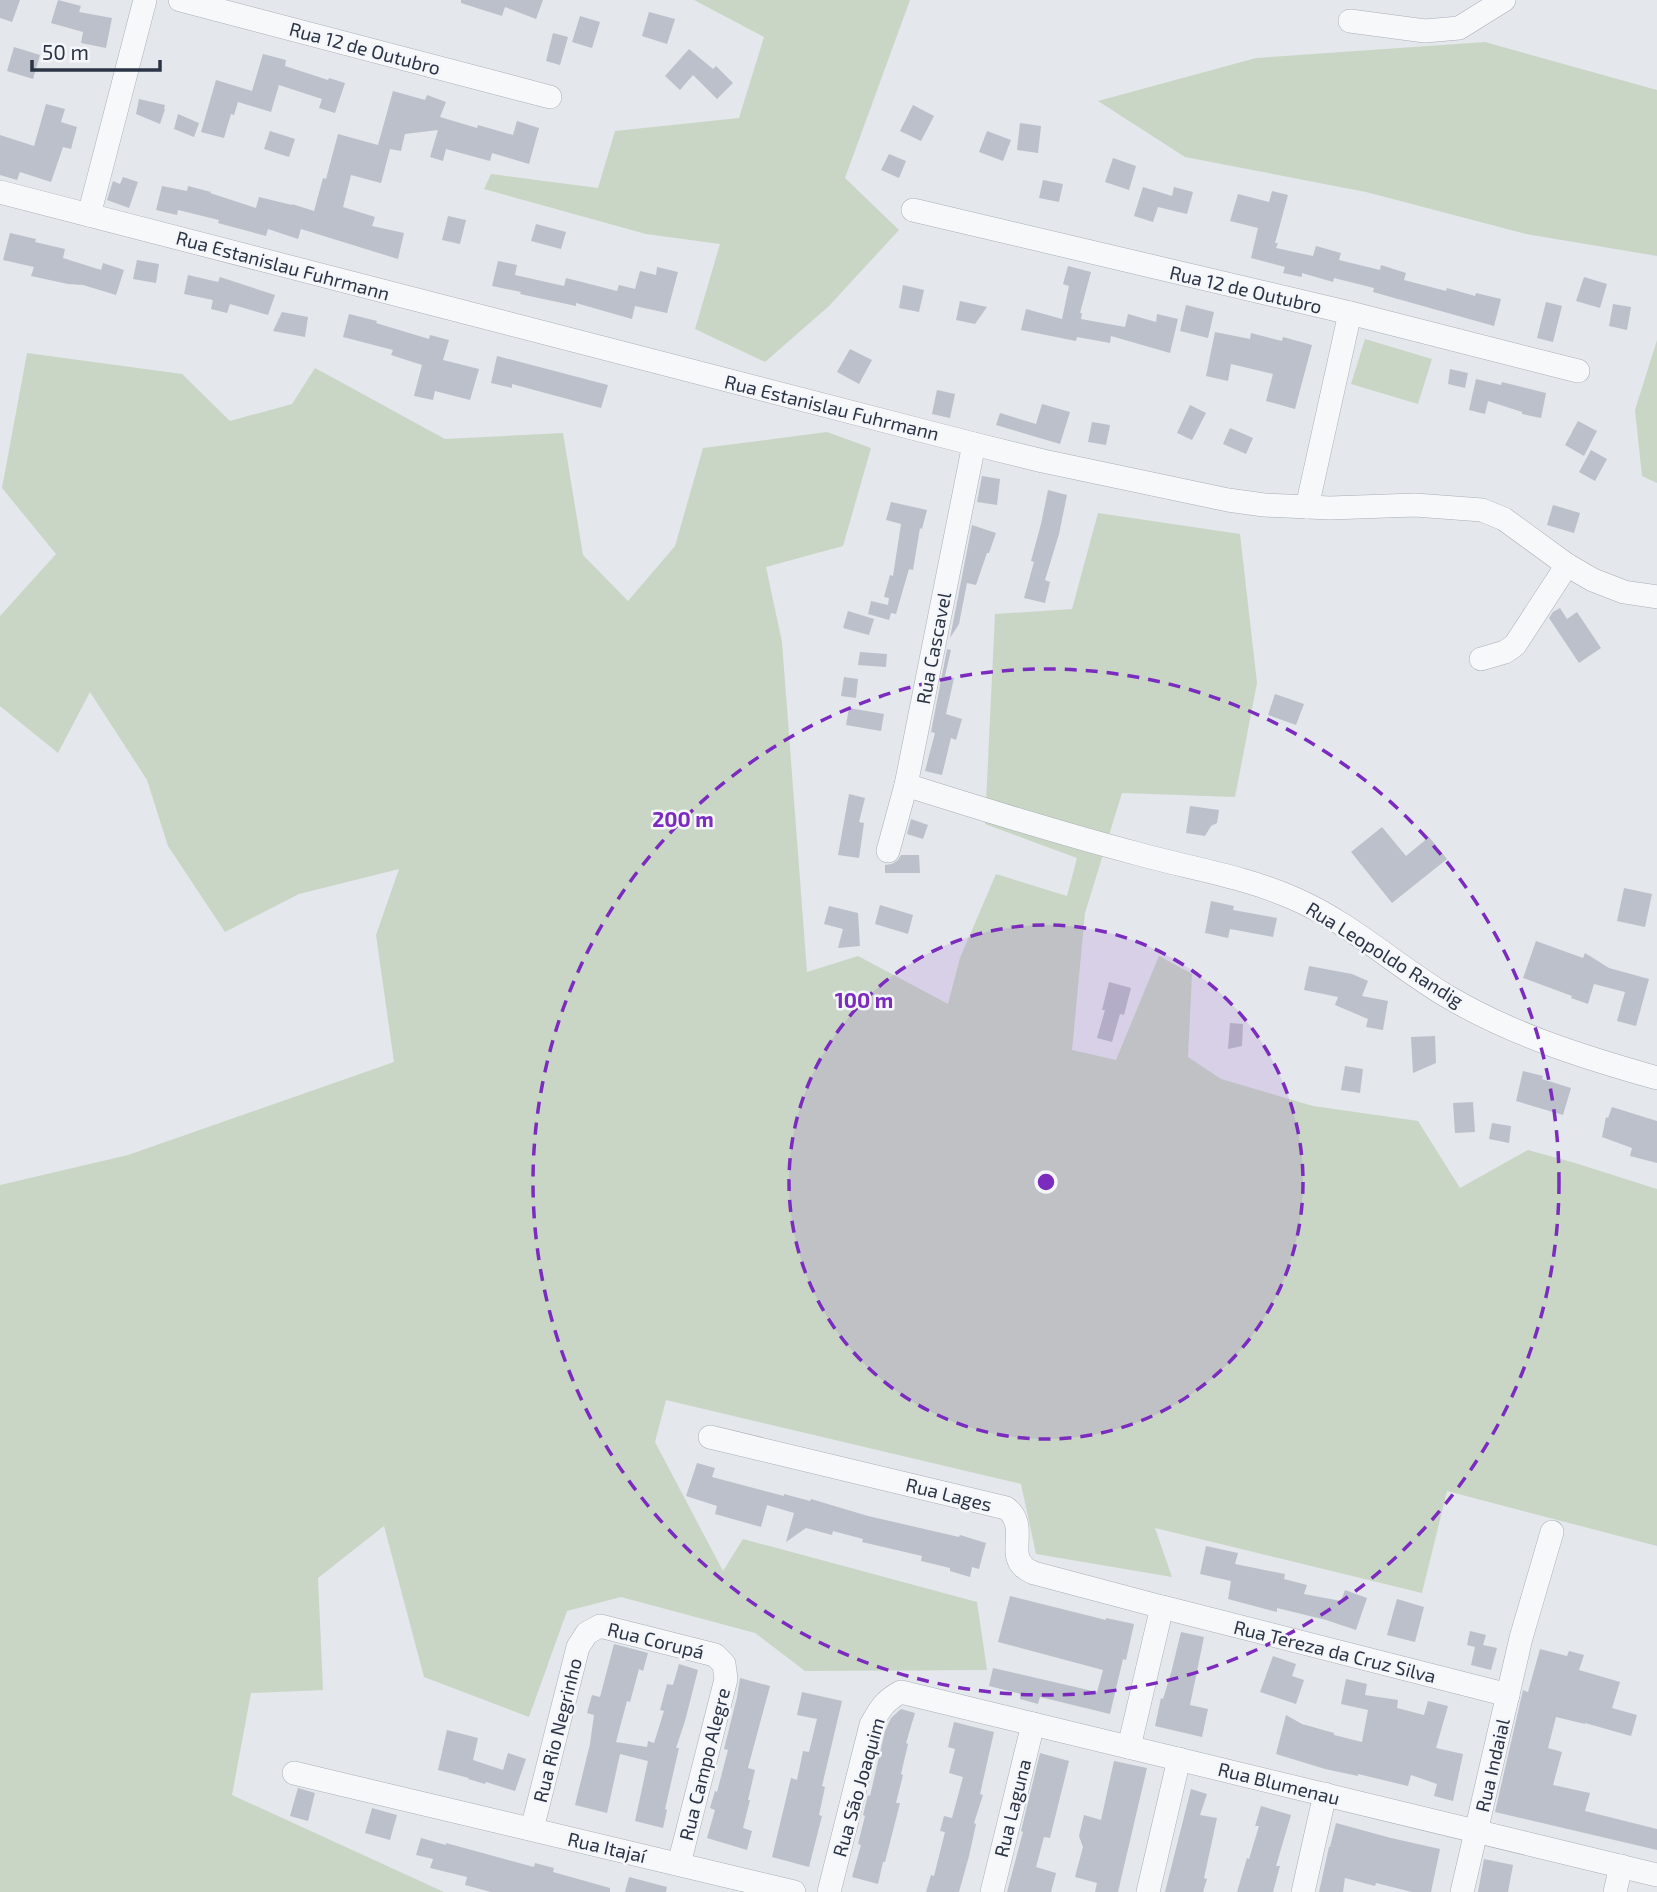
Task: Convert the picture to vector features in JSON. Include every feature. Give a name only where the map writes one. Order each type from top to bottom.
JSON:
[{"type":"street","points":[[89,215],[145,0]]},
{"type":"street","name":"Rua 12 de Outubro","points":[[180,0],[550,97]]},
{"type":"street","points":[[1350,21],[1425,32],[1459,28],[1504,0]]},
{"type":"street","name":"Rua Estanislau Fuhrmann","points":[[0,192],[1043,461],[1228,500],[1307,507],[1415,506],[1482,510],[1504,519],[1567,565],[1593,580],[1624,592],[1657,597]]},
{"type":"street","name":"Rua 12 de Outubro","points":[[913,210],[1350,313],[1578,371]]},
{"type":"street","points":[[1307,507],[1350,313]]},
{"type":"street","name":"Rua Cascavel","points":[[888,851],[906,785],[974,444]]},
{"type":"street","points":[[1481,659],[1505,652],[1514,645],[1567,565]]},
{"type":"street","name":"Rua Leopoldo Randig","points":[[906,785],[1122,850],[1259,884],[1326,914],[1430,985],[1494,1021],[1569,1052],[1657,1079]]},
{"type":"street","name":"Rua Lages","points":[[710,1437],[1006,1508],[1014,1514],[1017,1523],[1018,1559],[1023,1567],[1034,1573],[1162,1607]]},
{"type":"street","name":"Rua Indaial","points":[[1462,1892],[1521,1638],[1552,1532]]},
{"type":"street","points":[[1129,1747],[1162,1607]]},
{"type":"street","name":"Rua Tereza da Cruz Silva","points":[[1162,1607],[1508,1695]]},
{"type":"street","name":"Rua Corupá","points":[[587,1633],[600,1626],[715,1655],[724,1664]]},
{"type":"street","name":"Rua Rio Negrinho","points":[[532,1829],[578,1647],[587,1633]]},
{"type":"street","name":"Rua Campo Alegre","points":[[679,1864],[726,1679],[724,1664]]},
{"type":"street","name":"Rua Blumenau","points":[[901,1692],[1657,1875]]},
{"type":"street","name":"Rua São Joaquim","points":[[829,1892],[871,1725],[881,1706],[901,1692]]},
{"type":"street","name":"Rua Laguna","points":[[992,1892],[1033,1724]]},
{"type":"street","points":[[1148,1892],[1179,1759]]},
{"type":"street","name":"Rua Itajaí","points":[[294,1773],[794,1892]]},
{"type":"street","points":[[1303,1892],[1325,1794]]},
{"type":"street","points":[[1615,1892],[1621,1866]]},
{"type":"green space","points":[[694,0],[910,0],[845,178],[899,230],[829,306],[765,362],[695,329],[720,244],[646,234],[484,189],[491,174],[598,188],[615,131],[739,118],[764,37]]},
{"type":"green space","points":[[1485,42],[1657,90],[1657,256],[1526,234],[1366,192],[1185,157],[1098,101],[1256,58]]},
{"type":"green space","points":[[1365,339],[1432,359],[1418,404],[1351,384]]},
{"type":"green space","points":[[1657,340],[1657,483],[1642,476],[1635,410]]},
{"type":"green space","points":[[27,353],[182,374],[230,421],[292,404],[315,368],[445,439],[563,433],[583,555],[628,601],[675,546],[703,448],[827,432],[871,448],[843,546],[766,567],[782,642],[807,972],[858,956],[948,1004],[960,958],[996,874],[1067,896],[1077,858],[985,824],[995,614],[1072,609],[1098,513],[1240,534],[1257,683],[1235,797],[1122,793],[1085,913],[1072,1050],[1116,1060],[1159,956],[1192,974],[1188,1057],[1221,1079],[1313,1106],[1418,1121],[1460,1188],[1528,1150],[1657,1189],[1657,1546],[1447,1491],[1422,1593],[1155,1528],[1172,1577],[1036,1554],[1021,1484],[666,1400],[655,1442],[723,1571],[743,1539],[977,1602],[987,1670],[805,1671],[755,1633],[621,1597],[567,1611],[529,1717],[424,1677],[384,1526],[318,1578],[323,1690],[251,1693],[232,1795],[444,1892],[0,1892],[0,1185],[128,1155],[394,1062],[376,935],[399,869],[299,894],[225,932],[168,846],[147,780],[90,692],[58,753],[0,706],[0,616],[56,554],[2,488]]},
{"type":"building","points":[[0,0],[20,0],[12,22],[0,18]]},
{"type":"building","points":[[58,0],[81,6],[79,12],[112,18],[106,48],[81,43],[83,32],[51,23]]},
{"type":"building","points":[[461,0],[543,0],[536,19],[505,7],[502,16],[461,3]]},
{"type":"building","points":[[649,12],[675,19],[667,44],[642,36]]},
{"type":"building","points":[[580,16],[600,22],[592,48],[572,42]]},
{"type":"building","points":[[553,33],[568,37],[560,65],[546,61]]},
{"type":"building","points":[[14,47],[40,55],[33,79],[7,71]]},
{"type":"building","points":[[689,49],[713,69],[716,66],[733,83],[717,99],[693,75],[680,90],[665,76]]},
{"type":"building","points":[[263,54],[286,60],[285,66],[345,83],[335,113],[319,108],[322,99],[279,85],[271,112],[238,102],[234,115],[231,114],[224,138],[201,132],[216,80],[252,91]]},
{"type":"building","points":[[393,91],[425,100],[427,95],[446,102],[440,117],[477,128],[478,125],[513,135],[517,121],[539,128],[529,164],[492,153],[490,161],[446,149],[443,161],[430,157],[438,130],[405,134],[401,151],[390,149],[381,183],[351,175],[343,207],[375,217],[372,226],[404,233],[398,259],[301,229],[298,239],[268,229],[266,236],[178,210],[177,215],[156,210],[162,186],[187,191],[188,186],[256,208],[259,197],[314,211],[338,134],[378,145]]},
{"type":"building","points":[[139,99],[165,105],[160,124],[136,114]]},
{"type":"building","points":[[46,104],[65,109],[61,122],[77,127],[71,149],[63,147],[51,182],[20,172],[17,180],[0,175],[0,135],[34,146]]},
{"type":"building","points":[[913,105],[934,116],[921,141],[900,131]]},
{"type":"building","points":[[178,114],[199,123],[194,137],[174,129]]},
{"type":"building","points":[[1020,123],[1041,126],[1038,153],[1017,150]]},
{"type":"building","points":[[270,131],[295,139],[289,157],[264,149]]},
{"type":"building","points":[[987,131],[1011,140],[1003,161],[979,152]]},
{"type":"building","points":[[889,154],[906,161],[899,178],[881,170]]},
{"type":"building","points":[[1113,158],[1136,166],[1129,190],[1105,182]]},
{"type":"building","points":[[123,177],[138,182],[129,208],[107,200],[113,181],[120,184]]},
{"type":"building","points":[[1043,180],[1063,184],[1059,202],[1039,198]]},
{"type":"building","points":[[1143,187],[1172,196],[1174,187],[1193,192],[1187,214],[1158,207],[1153,222],[1134,216]]},
{"type":"building","points":[[1272,191],[1288,195],[1276,248],[1313,256],[1316,246],[1341,253],[1339,260],[1380,270],[1381,265],[1406,273],[1404,280],[1446,291],[1447,288],[1475,296],[1476,293],[1501,299],[1494,326],[1373,292],[1374,288],[1334,278],[1333,282],[1302,273],[1302,277],[1283,273],[1285,267],[1251,258],[1258,228],[1230,221],[1238,194],[1269,202]]},
{"type":"building","points":[[448,216],[466,220],[460,244],[442,240]]},
{"type":"building","points":[[536,224],[566,232],[561,249],[531,241]]},
{"type":"building","points":[[10,233],[65,249],[63,258],[101,270],[103,263],[124,270],[116,295],[83,285],[31,276],[34,267],[3,260]]},
{"type":"building","points":[[137,260],[159,264],[156,283],[133,279]]},
{"type":"building","points":[[498,261],[517,265],[515,275],[564,286],[566,278],[617,291],[619,285],[635,289],[640,271],[656,275],[657,267],[678,272],[667,313],[635,306],[632,319],[576,303],[576,306],[492,286]]},
{"type":"building","points":[[1068,266],[1091,272],[1080,313],[1081,319],[1125,327],[1128,314],[1156,322],[1157,314],[1178,319],[1170,353],[1111,336],[1110,343],[1077,337],[1076,341],[1021,330],[1026,309],[1062,319],[1069,286],[1063,284]]},
{"type":"building","points":[[188,275],[218,282],[220,277],[275,295],[268,315],[230,304],[227,313],[211,309],[213,300],[184,294]]},
{"type":"building","points":[[1584,277],[1607,284],[1600,308],[1576,301]]},
{"type":"building","points":[[903,285],[924,290],[919,312],[899,308]]},
{"type":"building","points":[[960,301],[987,307],[975,324],[956,320]]},
{"type":"building","points":[[1546,302],[1562,306],[1553,342],[1537,338]]},
{"type":"building","points":[[1613,304],[1631,307],[1627,330],[1609,326]]},
{"type":"building","points":[[1186,305],[1214,312],[1208,338],[1180,331]]},
{"type":"building","points":[[282,312],[308,317],[305,337],[273,331]]},
{"type":"building","points":[[349,314],[429,339],[430,335],[449,340],[443,360],[479,369],[470,400],[435,391],[433,400],[414,396],[422,365],[391,355],[393,350],[343,337]]},
{"type":"building","points":[[1215,332],[1250,339],[1251,333],[1282,341],[1283,337],[1312,345],[1295,409],[1266,401],[1273,374],[1231,364],[1228,381],[1206,376]]},
{"type":"building","points":[[850,349],[872,360],[859,384],[837,372]]},
{"type":"building","points":[[497,356],[608,385],[601,408],[512,384],[512,388],[491,383]]},
{"type":"building","points":[[1450,369],[1468,373],[1465,388],[1448,384]]},
{"type":"building","points":[[1476,379],[1501,385],[1502,382],[1546,393],[1541,418],[1488,401],[1485,414],[1469,410]]},
{"type":"building","points":[[937,390],[955,394],[950,418],[932,414]]},
{"type":"building","points":[[1042,404],[1070,412],[1060,444],[996,425],[1000,413],[1036,424]]},
{"type":"building","points":[[1190,405],[1206,413],[1192,440],[1177,433]]},
{"type":"building","points":[[1578,421],[1597,431],[1584,456],[1565,445]]},
{"type":"building","points":[[1092,422],[1110,425],[1106,445],[1088,442]]},
{"type":"building","points":[[1230,428],[1253,438],[1246,454],[1223,444]]},
{"type":"building","points":[[1591,450],[1607,459],[1595,481],[1579,472]]},
{"type":"building","points":[[982,476],[1000,479],[997,505],[977,502]]},
{"type":"building","points":[[1048,490],[1067,495],[1045,580],[1050,582],[1045,603],[1024,598]]},
{"type":"building","points":[[891,502],[927,510],[922,529],[920,528],[913,570],[909,569],[896,614],[891,613],[889,620],[868,614],[871,601],[888,605],[889,598],[884,597],[890,575],[893,576],[901,524],[886,520]]},
{"type":"building","points":[[1553,505],[1580,513],[1574,533],[1547,525]]},
{"type":"building","points":[[972,525],[996,533],[976,585],[967,583],[959,624],[950,638]]},
{"type":"building","points":[[1560,608],[1567,619],[1577,612],[1601,648],[1579,663],[1549,618]]},
{"type":"building","points":[[848,611],[874,619],[869,635],[843,628]]},
{"type":"building","points":[[947,649],[951,650],[945,676],[954,678],[946,714],[962,719],[956,740],[951,738],[942,775],[925,771],[935,733],[931,732]]},
{"type":"building","points":[[860,652],[887,654],[886,667],[858,665]]},
{"type":"building","points":[[844,677],[858,679],[856,698],[841,696]]},
{"type":"building","points":[[1275,694],[1304,704],[1296,725],[1268,715]]},
{"type":"building","points":[[849,708],[884,714],[881,731],[846,725]]},
{"type":"building","points":[[849,794],[865,798],[859,822],[864,823],[859,858],[838,855]]},
{"type":"building","points":[[1190,806],[1219,810],[1217,823],[1211,826],[1205,836],[1186,833]]},
{"type":"building","points":[[911,819],[928,825],[923,839],[907,834]]},
{"type":"building","points":[[1382,827],[1406,856],[1429,837],[1447,859],[1392,903],[1351,852]]},
{"type":"building","points":[[901,855],[919,855],[920,873],[885,873],[885,865],[892,864]]},
{"type":"building","points":[[1624,888],[1652,894],[1645,927],[1617,921]]},
{"type":"building","points":[[1211,901],[1234,906],[1233,910],[1277,918],[1273,937],[1230,929],[1228,938],[1205,933]]},
{"type":"building","points":[[880,905],[913,915],[908,934],[875,924]]},
{"type":"building","points":[[829,906],[858,913],[860,946],[838,948],[843,929],[824,924]]},
{"type":"building","points":[[1536,941],[1583,958],[1585,953],[1609,968],[1649,979],[1636,1026],[1617,1021],[1625,992],[1594,984],[1588,1004],[1523,978]]},
{"type":"building","points":[[1309,966],[1352,974],[1368,981],[1362,996],[1388,1001],[1383,1030],[1366,1027],[1368,1019],[1335,1005],[1338,997],[1304,990]]},
{"type":"building","points":[[1109,982],[1131,988],[1124,1015],[1120,1014],[1112,1042],[1097,1038]]},
{"type":"building","points":[[1230,1023],[1243,1024],[1242,1046],[1228,1049]]},
{"type":"building","points":[[1435,1036],[1436,1063],[1413,1073],[1411,1037]]},
{"type":"building","points":[[1345,1066],[1363,1069],[1360,1093],[1341,1090]]},
{"type":"building","points":[[1523,1071],[1571,1088],[1563,1115],[1516,1101]]},
{"type":"building","points":[[1473,1102],[1475,1132],[1455,1133],[1453,1103]]},
{"type":"building","points":[[1612,1107],[1657,1121],[1657,1163],[1630,1156],[1632,1148],[1602,1137],[1606,1117],[1608,1118]]},
{"type":"building","points":[[1492,1123],[1511,1126],[1509,1143],[1489,1139]]},
{"type":"building","points":[[697,1463],[715,1468],[712,1477],[986,1543],[979,1569],[972,1567],[970,1577],[950,1571],[950,1568],[921,1561],[922,1556],[862,1542],[863,1539],[833,1531],[832,1535],[806,1528],[786,1542],[794,1513],[767,1505],[761,1527],[715,1514],[717,1506],[686,1496]]},
{"type":"building","points":[[1206,1546],[1238,1553],[1235,1564],[1285,1574],[1284,1579],[1307,1585],[1304,1594],[1341,1601],[1345,1590],[1367,1598],[1356,1630],[1277,1608],[1277,1612],[1228,1599],[1231,1581],[1200,1574]]},
{"type":"building","points":[[1010,1596],[1106,1620],[1134,1624],[1110,1714],[1040,1697],[1038,1704],[1020,1699],[1021,1694],[989,1686],[993,1668],[1097,1692],[1103,1670],[998,1642]]},
{"type":"building","points":[[1397,1599],[1424,1607],[1415,1642],[1387,1635]]},
{"type":"building","points":[[1470,1631],[1486,1635],[1483,1645],[1497,1648],[1491,1670],[1471,1665],[1475,1647],[1467,1645]]},
{"type":"building","points":[[1181,1632],[1204,1637],[1190,1705],[1208,1709],[1202,1737],[1155,1726]]},
{"type":"building","points":[[614,1644],[648,1653],[643,1671],[639,1669],[630,1702],[627,1701],[616,1742],[647,1747],[648,1741],[654,1743],[664,1711],[660,1710],[667,1684],[673,1685],[679,1664],[698,1670],[676,1748],[679,1748],[663,1828],[635,1821],[648,1761],[620,1754],[607,1813],[575,1805],[594,1715],[587,1713],[592,1695],[600,1697]]},
{"type":"building","points":[[1540,1649],[1567,1656],[1569,1651],[1584,1655],[1579,1670],[1620,1682],[1612,1708],[1637,1715],[1631,1736],[1556,1717],[1548,1748],[1562,1752],[1553,1785],[1590,1793],[1585,1811],[1657,1829],[1657,1850],[1495,1812],[1523,1690],[1528,1692]]},
{"type":"building","points":[[1273,1656],[1296,1664],[1292,1676],[1304,1680],[1296,1704],[1260,1692]]},
{"type":"building","points":[[740,1678],[770,1686],[748,1768],[755,1770],[743,1828],[752,1831],[747,1850],[707,1838],[715,1810],[710,1808],[728,1750],[724,1749]]},
{"type":"building","points":[[1346,1679],[1367,1684],[1365,1695],[1398,1700],[1397,1708],[1424,1715],[1428,1701],[1448,1706],[1436,1748],[1463,1754],[1453,1801],[1434,1796],[1437,1784],[1411,1775],[1408,1786],[1325,1769],[1276,1754],[1286,1715],[1302,1724],[1362,1742],[1368,1710],[1341,1704]]},
{"type":"building","points":[[802,1692],[842,1701],[822,1786],[825,1787],[819,1815],[822,1816],[809,1867],[772,1857],[791,1778],[797,1780],[803,1751],[809,1752],[817,1719],[797,1715]]},
{"type":"building","points":[[901,1709],[915,1713],[906,1743],[903,1775],[896,1803],[900,1803],[878,1884],[852,1877],[861,1845],[858,1844],[865,1816],[863,1815],[885,1731],[891,1718]]},
{"type":"building","points":[[954,1722],[994,1732],[980,1794],[983,1795],[959,1892],[926,1892],[931,1875],[934,1876],[945,1832],[940,1831],[944,1816],[952,1818],[963,1777],[949,1773],[955,1749],[948,1747]]},
{"type":"building","points":[[447,1730],[478,1738],[473,1760],[503,1770],[508,1753],[526,1759],[515,1791],[438,1770]]},
{"type":"building","points":[[1040,1753],[1069,1761],[1050,1838],[1044,1837],[1036,1867],[1056,1873],[1051,1892],[1007,1892],[1023,1832],[1021,1831]]},
{"type":"building","points":[[1114,1761],[1147,1768],[1118,1892],[1095,1892],[1097,1883],[1075,1877],[1083,1847],[1079,1836],[1084,1815],[1101,1820]]},
{"type":"building","points":[[298,1788],[315,1793],[308,1821],[290,1816]]},
{"type":"building","points":[[1191,1789],[1207,1794],[1200,1815],[1217,1818],[1204,1878],[1207,1879],[1203,1892],[1165,1892]]},
{"type":"building","points":[[1261,1806],[1291,1815],[1276,1866],[1280,1866],[1273,1892],[1237,1892],[1259,1826],[1255,1826]]},
{"type":"building","points":[[372,1808],[397,1815],[390,1840],[365,1833]]},
{"type":"building","points":[[1336,1823],[1440,1849],[1431,1892],[1412,1892],[1376,1883],[1375,1886],[1345,1878],[1343,1892],[1319,1892]]},
{"type":"building","points":[[421,1838],[534,1867],[535,1863],[554,1868],[553,1872],[610,1888],[610,1892],[491,1892],[465,1885],[467,1877],[430,1868],[433,1859],[416,1855]]},
{"type":"building","points":[[1484,1859],[1513,1865],[1508,1892],[1478,1892]]},
{"type":"building","points":[[629,1877],[667,1887],[666,1892],[625,1892]]}]
